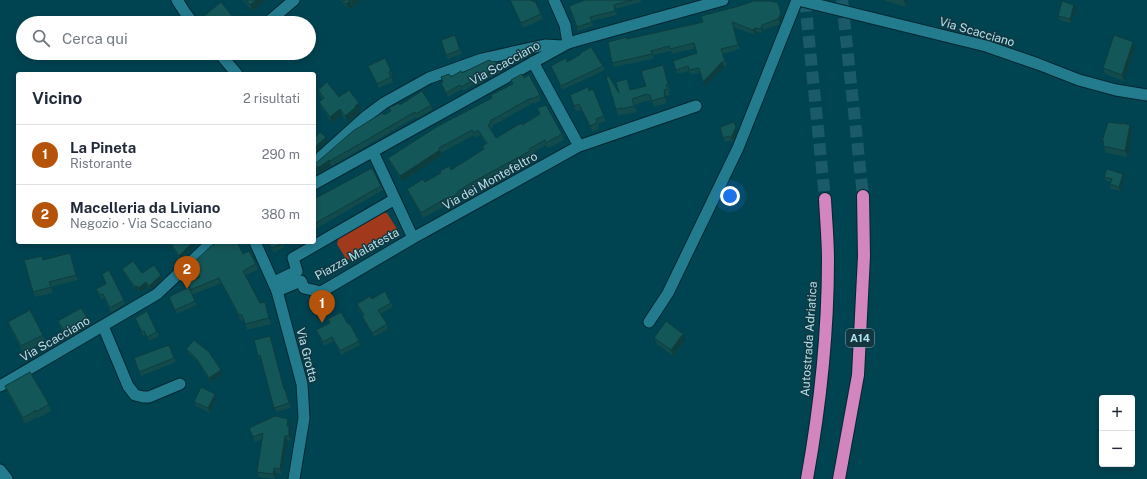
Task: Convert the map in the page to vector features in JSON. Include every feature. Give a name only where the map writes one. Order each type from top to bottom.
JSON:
[{"type":"highway","name":"A14","points":[[839,479],[858,375],[864,256],[863,196]]},
{"type":"highway","name":"Autostrada Adriatica","points":[[807,479],[815,438],[826,311],[828,260],[825,199]]},
{"type":"street","points":[[177,0],[188,16]]},
{"type":"street","points":[[275,16],[294,0]]},
{"type":"street","points":[[316,160],[364,118],[384,103],[429,78],[482,59],[545,45],[565,44],[564,25],[554,0]]},
{"type":"street","name":"Via Scacciano","points":[[316,183],[565,44],[723,0]]},
{"type":"street","name":"Via Scacciano","points":[[648,322],[668,293],[738,148],[797,0],[986,46],[1079,80],[1116,90],[1147,95]]},
{"type":"street","points":[[225,60],[235,72]]},
{"type":"street","points":[[533,62],[579,146]]},
{"type":"street","name":"Via dei Montefeltro","points":[[413,238],[579,146],[696,106]]},
{"type":"street","name":"Piazza Malatesta","points":[[276,286],[301,281],[304,288],[321,292],[413,238],[373,152]]},
{"type":"street","name":"Piazza Malatesta","points":[[276,286],[297,271],[293,258],[395,199]]},
{"type":"street","name":"Via Scacciano","points":[[0,386],[157,294],[210,244]]},
{"type":"street","name":"Via Grotta","points":[[257,244],[276,286],[302,384],[304,418],[294,479]]},
{"type":"street","name":"Via Scacciano","points":[[103,326],[128,386],[135,395],[149,397],[180,384]]},
{"type":"street","points":[[0,470],[7,479]]},
{"type":"shaded area","points":[[379,212],[387,213],[397,229],[395,236],[352,260],[346,259],[337,244],[339,236]]},
{"type":"building","points":[[246,0],[256,0],[250,5]]},
{"type":"building","points":[[343,0],[350,0],[346,4]]},
{"type":"building","points":[[510,0],[535,1],[541,14],[521,23]]},
{"type":"building","points":[[585,0],[632,0],[614,5],[615,11],[590,17],[592,22],[577,27],[569,6]]},
{"type":"building","points":[[754,1],[771,1],[778,3],[781,13],[778,19],[762,25],[761,29],[755,28],[753,30],[732,22],[738,45],[721,49],[725,61],[722,62],[703,82],[699,68],[689,70],[688,66],[676,70],[673,61],[697,53],[694,43],[670,49],[669,46],[651,51],[652,54],[612,63],[608,42],[703,22],[701,16]]},
{"type":"building","points":[[1062,1],[1074,5],[1070,19],[1058,16]]},
{"type":"building","points":[[221,2],[232,16],[204,16]]},
{"type":"building","points":[[455,35],[460,50],[446,55],[441,40]]},
{"type":"building","points":[[1114,35],[1133,42],[1122,75],[1103,68]]},
{"type":"building","points":[[591,47],[603,66],[561,86],[551,66],[566,58],[567,62]]},
{"type":"building","points":[[385,58],[391,71],[389,72],[391,77],[377,84],[368,66]]},
{"type":"building","points":[[490,60],[491,62],[495,61],[498,68],[482,76],[476,81],[475,79],[461,87],[460,85],[446,93],[441,83],[443,82],[441,77],[449,74],[451,77],[461,71],[462,73]]},
{"type":"building","points":[[663,65],[668,84],[666,85],[668,89],[664,90],[665,97],[652,101],[650,95],[647,94],[632,99],[634,106],[616,109],[606,77],[609,76],[619,93],[616,82],[627,79],[630,90],[646,86],[641,71]]},
{"type":"building","points":[[522,74],[524,78],[529,75],[540,95],[532,99],[531,98],[490,121],[491,123],[488,125],[496,138],[540,114],[537,108],[546,105],[562,134],[546,143],[545,140],[529,149],[530,151],[471,183],[447,200],[446,198],[421,213],[407,189],[423,179],[425,182],[441,173],[440,171],[449,166],[451,170],[484,149],[482,146],[487,143],[478,130],[474,133],[472,130],[439,148],[440,150],[400,176],[388,158],[438,126],[492,98],[491,95],[513,84],[511,80]]},
{"type":"building","points":[[327,82],[339,97],[349,90],[359,103],[345,116],[340,109],[330,117],[319,102],[324,98],[318,90]]},
{"type":"building","points":[[588,87],[589,91],[593,89],[604,116],[596,119],[597,123],[590,126],[579,104],[574,106],[570,95]]},
{"type":"building","points":[[422,91],[431,105],[416,114],[415,112],[330,161],[329,160],[318,168],[316,165],[316,163],[353,131],[382,113],[384,115],[391,111],[389,108],[399,103],[400,105]]},
{"type":"building","points":[[734,122],[736,127],[731,138],[729,136],[723,138],[720,127]]},
{"type":"building","points":[[1108,122],[1130,125],[1125,151],[1103,146],[1104,141],[1102,141]]},
{"type":"building","points":[[320,132],[326,137],[316,146],[316,137]]},
{"type":"building","points":[[372,168],[381,186],[316,223],[316,198]]},
{"type":"building","points":[[1107,169],[1123,174],[1119,187],[1110,184],[1112,179],[1104,177]]},
{"type":"building","points":[[171,244],[191,244],[179,256]]},
{"type":"building","points":[[214,244],[238,244],[243,254],[249,251],[256,264],[243,271],[260,303],[265,302],[269,318],[245,324],[242,315],[239,315],[219,278],[190,290],[188,283],[200,277],[190,266]]},
{"type":"building","points":[[269,244],[281,244],[272,248]]},
{"type":"building","points":[[70,253],[76,275],[49,282],[51,287],[33,292],[24,260],[42,256],[43,260]]},
{"type":"building","points":[[133,261],[142,273],[154,265],[161,275],[149,286],[146,282],[138,288],[137,286],[135,287],[122,269]]},
{"type":"building","points":[[109,270],[124,300],[110,308],[103,294],[100,295],[96,289],[106,284],[102,274]]},
{"type":"building","points":[[189,287],[195,301],[175,310],[169,297]]},
{"type":"building","points":[[385,291],[391,303],[378,310],[387,324],[372,333],[357,304],[370,296],[372,299]]},
{"type":"building","points":[[81,308],[88,319],[65,332],[58,321]]},
{"type":"building","points":[[30,310],[43,335],[21,346],[8,322]]},
{"type":"building","points":[[147,311],[157,332],[147,337],[144,331],[142,332],[135,318]]},
{"type":"building","points":[[341,312],[348,324],[350,324],[359,341],[340,351],[332,337],[323,342],[316,330],[330,323],[328,319]]},
{"type":"building","points":[[666,321],[683,334],[671,350],[654,338]]},
{"type":"building","points":[[270,336],[289,403],[274,408],[260,355],[258,356],[254,340]]},
{"type":"building","points":[[194,340],[209,352],[221,370],[209,378],[196,358],[186,349]]},
{"type":"building","points":[[169,345],[174,358],[139,372],[134,358]]},
{"type":"building","points":[[30,372],[49,404],[23,418],[5,386]]},
{"type":"building","points":[[201,387],[215,394],[208,408],[194,402]]},
{"type":"building","points":[[275,416],[288,419],[287,426],[289,426],[289,436],[285,436],[280,469],[274,468],[273,474],[257,472],[263,433],[253,437],[249,428]]},
{"type":"tunnel","points":[[805,0],[825,199]]},
{"type":"tunnel","points":[[842,0],[863,196]]},
{"type":"place","name":"Macelleria da Liviano","points":[[187,289]]},
{"type":"place","name":"La Pineta","points":[[322,323]]}]
